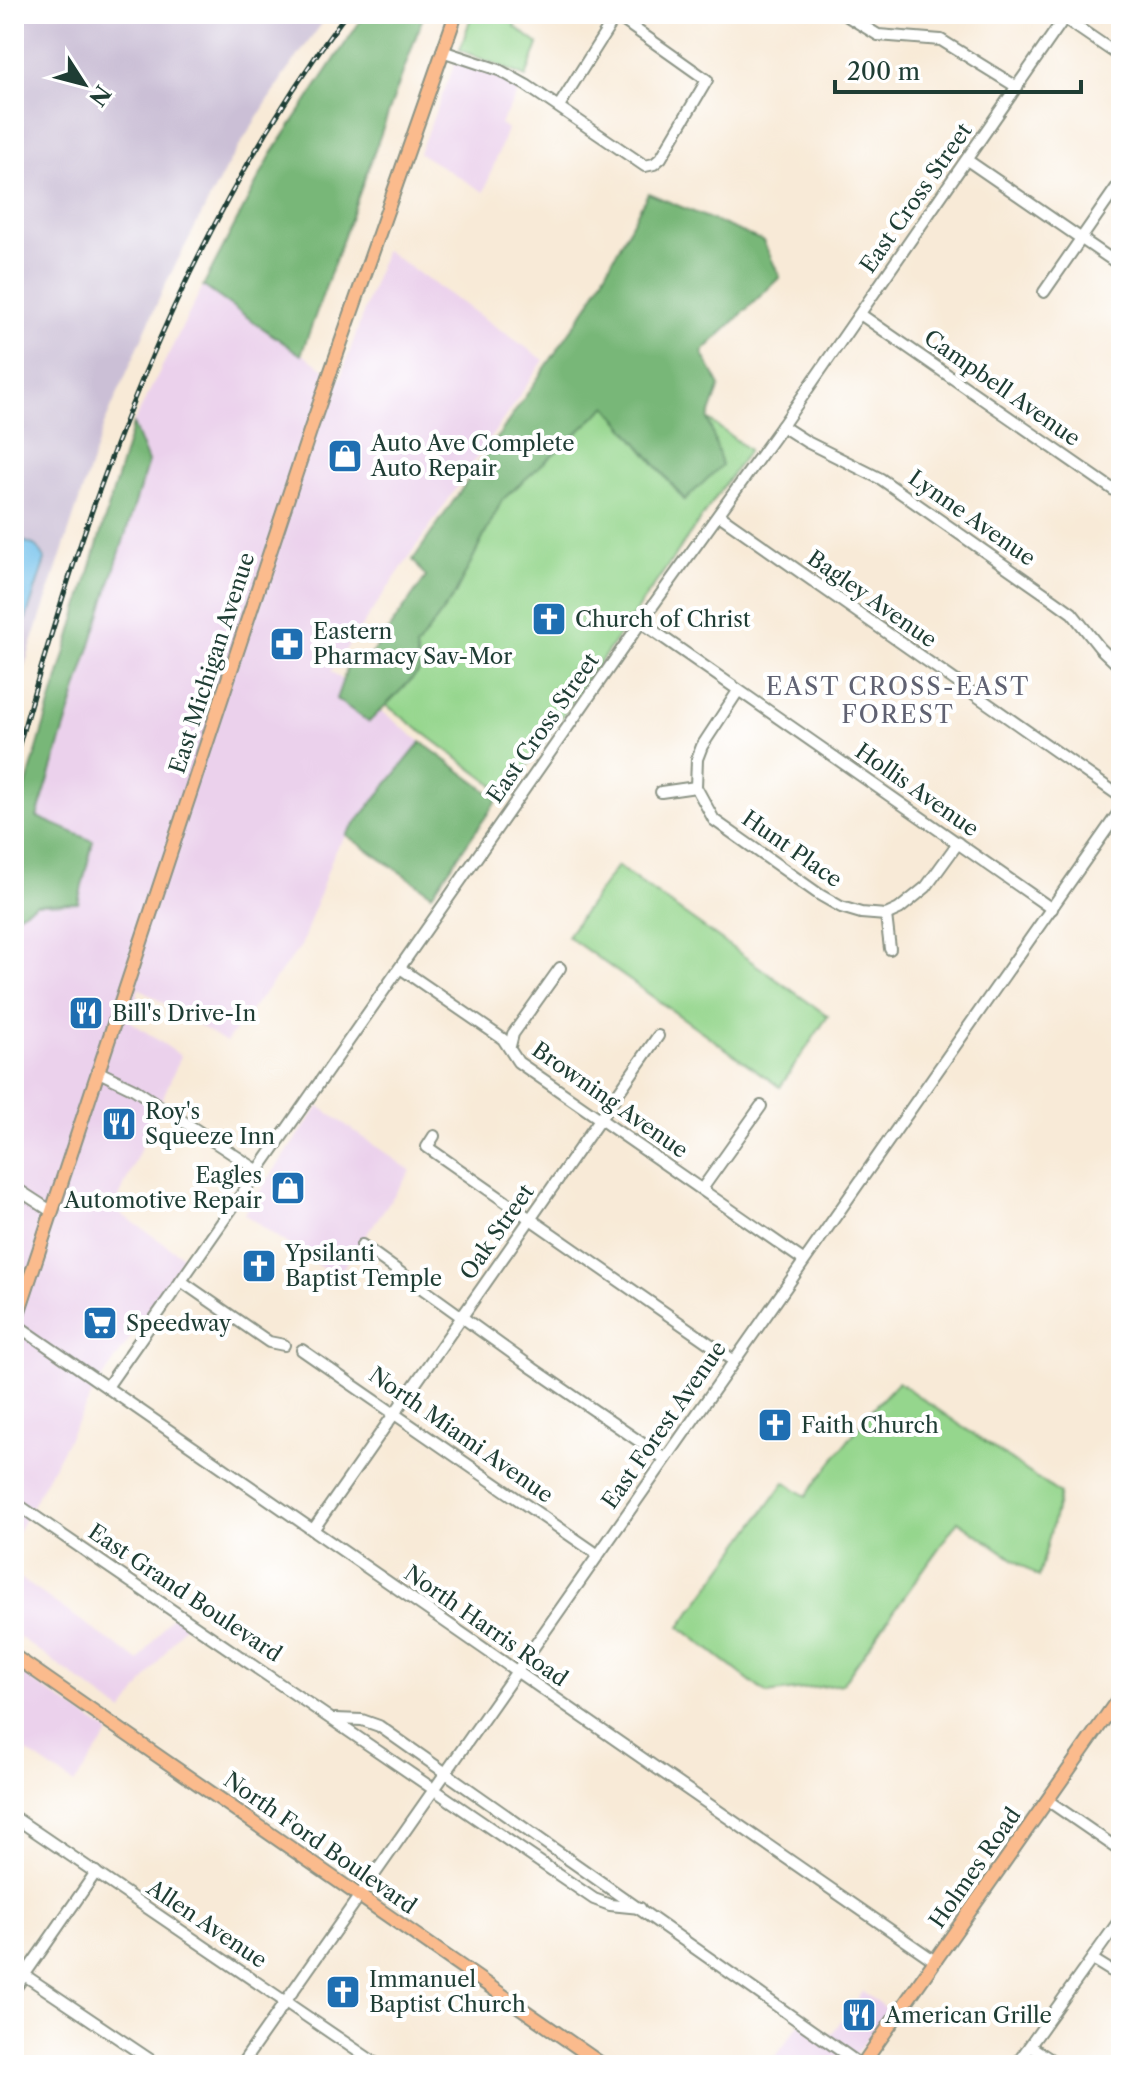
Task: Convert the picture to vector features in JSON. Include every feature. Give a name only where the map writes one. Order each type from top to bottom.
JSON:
[{"type":"main road","name":"East Michigan Avenue","points":[[14,1325],[312,425],[456,14]]},
{"type":"main road","name":"North Ford Boulevard","points":[[14,1656],[603,2065]]},
{"type":"main road","name":"Holmes Road","points":[[861,2065],[1121,1695]]},
{"type":"street","points":[[442,51],[499,70],[559,106],[645,166],[661,158],[707,80],[615,14],[559,106]]},
{"type":"street","points":[[844,14],[878,35],[941,40],[1017,87]]},
{"type":"street","points":[[1065,16],[1121,57]]},
{"type":"street","name":"East Cross Street","points":[[107,1387],[641,622],[782,426],[1065,16]]},
{"type":"street","points":[[967,160],[1121,266]]},
{"type":"street","points":[[1044,292],[1121,181]]},
{"type":"street","name":"Campbell Avenue","points":[[860,314],[1121,495]]},
{"type":"street","name":"Lynne Avenue","points":[[782,426],[881,479],[1054,600],[1072,613],[1121,668]]},
{"type":"street","name":"Bagley Avenue","points":[[719,515],[1121,797]]},
{"type":"street","name":"Hollis Avenue","points":[[641,622],[1052,909]]},
{"type":"street","points":[[661,792],[696,787],[697,759],[702,746],[738,691]]},
{"type":"street","name":"Hunt Place","points":[[696,787],[714,820],[820,895],[841,907],[861,913],[886,915]]},
{"type":"street","name":"East Forest Avenue","points":[[241,2065],[1121,809]]},
{"type":"street","points":[[890,949],[886,915],[899,909],[926,887],[958,843]]},
{"type":"street","name":"Browning Avenue","points":[[400,968],[510,1046],[518,1062],[803,1260]]},
{"type":"street","points":[[510,1046],[513,1034],[560,968]]},
{"type":"street","name":"Oak Street","points":[[313,1530],[658,1036]]},
{"type":"street","points":[[97,1071],[134,1089],[257,1170]]},
{"type":"street","points":[[702,1189],[761,1106]]},
{"type":"street","points":[[434,1136],[424,1150],[531,1219],[733,1360]]},
{"type":"street","points":[[14,1187],[51,1211]]},
{"type":"street","points":[[362,1245],[665,1459]]},
{"type":"street","points":[[181,1281],[269,1342],[284,1345]]},
{"type":"street","name":"North Harris Road","points":[[14,1325],[935,1961]]},
{"type":"street","name":"North Miami Avenue","points":[[302,1350],[597,1554]]},
{"type":"street","name":"East Grand Boulevard","points":[[14,1502],[594,1899],[610,1905],[640,1908]]},
{"type":"street","name":"East Grand Boulevard","points":[[333,1719],[362,1720],[379,1726],[861,2065]]},
{"type":"street","points":[[1047,1800],[1121,1851]]},
{"type":"street","name":"Allen Avenue","points":[[14,1817],[378,2065]]},
{"type":"street","points":[[14,1990],[96,1872]]},
{"type":"street","points":[[1016,2065],[1121,1918]]},
{"type":"street","points":[[1092,1959],[1121,1977]]},
{"type":"street","points":[[14,1968],[158,2065]]},
{"type":"street","points":[[1030,2046],[1059,2065]]},
{"type":"shaded area","points":[[14,14],[329,14],[284,75],[227,166],[166,283],[104,425],[14,698]]},
{"type":"shaded area","points":[[458,56],[523,84],[500,124],[507,129],[484,192],[419,153]]},
{"type":"shaded area","points":[[385,250],[544,360],[331,671],[421,742],[335,850],[301,946],[226,1042],[139,988],[130,1021],[181,1056],[114,1209],[185,1258],[94,1391],[14,1539],[14,917],[36,904],[78,904],[37,817],[148,462],[133,424],[203,286],[340,380]]},
{"type":"shaded area","points":[[319,1106],[411,1171],[336,1278],[244,1214]]},
{"type":"shaded area","points":[[14,1574],[139,1661],[173,1614],[186,1623],[123,1712],[14,1633]]},
{"type":"shaded area","points":[[14,1669],[110,1733],[74,1784],[14,1743]]},
{"type":"shaded area","points":[[862,1991],[888,2010],[848,2065],[770,2065],[804,2017],[831,2035]]},
{"type":"green space","points":[[365,14],[424,14],[301,355],[203,286],[271,155]]},
{"type":"green space","points":[[472,14],[519,14],[514,26],[538,44],[526,77],[460,50]]},
{"type":"green space","points":[[648,193],[763,241],[780,277],[702,352],[720,386],[708,419],[722,465],[685,500],[607,406],[502,500],[455,594],[416,648],[419,672],[369,722],[336,699],[349,662],[368,659],[426,577],[413,560],[589,304]]},
{"type":"green space","points":[[607,406],[684,500],[721,465],[708,419],[749,450],[507,795],[386,705],[419,672],[416,648],[455,594],[502,500]]},
{"type":"green space","points":[[133,424],[148,462],[37,817],[93,841],[78,903],[36,904],[14,917],[14,827]]},
{"type":"green space","points":[[421,742],[498,799],[432,894],[346,835]]},
{"type":"green space","points":[[617,866],[828,1016],[780,1087],[567,936]]},
{"type":"green space","points":[[898,1382],[1060,1494],[1039,1577],[958,1521],[842,1684],[767,1694],[680,1627],[785,1482],[806,1496],[870,1412]]},
{"type":"water","points":[[14,537],[36,546],[45,560],[14,656]]},
{"type":"railway","points":[[14,763],[73,566],[145,372],[187,278],[235,187],[287,99],[346,14]]},
{"type":"place","name":"Auto Ave Complete Auto Repair","points":[[345,456]]},
{"type":"place","name":"Church of Christ","points":[[549,619]]},
{"type":"place","name":"Eastern Pharmacy Sav-Mor","points":[[287,644]]},
{"type":"place","name":"Bill's Drive-In","points":[[86,1013]]},
{"type":"place","name":"Roy's Squeeze Inn","points":[[119,1124]]},
{"type":"place","name":"Eagles Automotive Repair","points":[[288,1188]]},
{"type":"place","name":"Ypsilanti Baptist Temple","points":[[259,1266]]},
{"type":"place","name":"Speedway","points":[[100,1323]]},
{"type":"place","name":"Faith Church","points":[[775,1425]]},
{"type":"place","name":"Immanuel Baptist Church","points":[[343,1992]]},
{"type":"place","name":"American Grille","points":[[859,2015]]},
{"type":"district","name":"EAST CROSS-EAST FOREST","points":[[898,700]]}]
